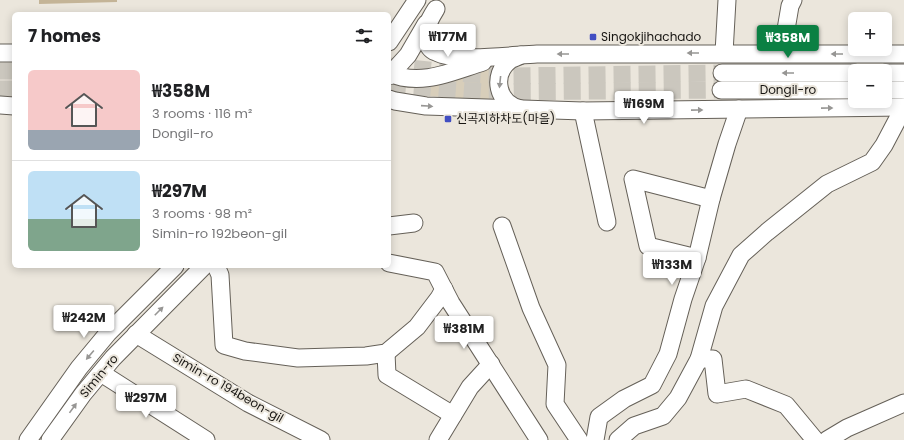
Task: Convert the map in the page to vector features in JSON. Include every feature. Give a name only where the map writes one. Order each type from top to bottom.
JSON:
[{"type":"street","points":[[391,39],[417,0]]},
{"type":"street","points":[[724,53],[727,0]]},
{"type":"street","points":[[782,54],[790,6],[793,0]]},
{"type":"street","points":[[438,4],[426,33],[428,45],[433,50],[444,56],[724,53],[904,54]]},
{"type":"street","points":[[391,73],[408,55],[438,4]]},
{"type":"street","points":[[0,53],[12,53]]},
{"type":"street","points":[[524,54],[512,59],[508,63],[501,74],[499,83],[501,95],[505,101],[514,107],[524,110]]},
{"type":"street","points":[[391,74],[402,78],[427,78],[502,56]]},
{"type":"street","name":"Dongil-ro","points":[[722,73],[848,73]]},
{"type":"street","points":[[892,73],[904,73]]},
{"type":"street","name":"Dongil-ro","points":[[721,90],[848,90]]},
{"type":"street","points":[[892,90],[904,90]]},
{"type":"street","points":[[391,100],[426,106],[583,111],[904,107],[884,145],[872,162],[827,184],[741,255],[714,306],[699,359],[678,398],[663,416],[634,426],[618,440]]},
{"type":"street","points":[[0,105],[12,106]]},
{"type":"street","points":[[595,440],[599,417],[624,398],[652,385],[668,354],[683,299],[697,258],[711,199],[739,109]]},
{"type":"street","points":[[583,111],[607,222]]},
{"type":"street","points":[[697,258],[648,246],[633,179],[711,199]]},
{"type":"street","points":[[391,226],[414,223]]},
{"type":"street","points":[[502,226],[531,308],[557,365],[555,404],[580,440]]},
{"type":"street","points":[[391,263],[435,272],[451,303],[539,440]]},
{"type":"street","name":"Simin-ro","points":[[28,440],[62,391],[108,333],[173,268]]},
{"type":"street","name":"Simin-ro","points":[[50,440],[83,394],[113,358],[202,268]]},
{"type":"street","points":[[217,268],[220,275],[224,345],[245,351],[298,358],[366,356],[386,353],[417,327],[444,289]]},
{"type":"street","name":"Simin-ro 194beon-gil","points":[[136,334],[248,403],[321,440]]},
{"type":"street","points":[[386,353],[387,375],[453,415]]},
{"type":"street","points":[[699,359],[713,359],[717,394],[746,389],[786,405],[815,440]]},
{"type":"street","points":[[438,440],[470,387],[491,364]]},
{"type":"street","points":[[101,373],[195,437]]},
{"type":"street","points":[[827,440],[847,428],[904,403]]},
{"type":"shaded area","points":[[494,67],[494,100],[428,96],[425,91],[428,87]]},
{"type":"building","points":[[39,0],[117,0],[117,2],[39,4]]},
{"type":"tunnel","points":[[391,66],[468,74],[512,76],[722,73]]},
{"type":"tunnel","points":[[0,71],[12,71]]},
{"type":"tunnel","points":[[391,85],[483,92],[721,90]]},
{"type":"tunnel","points":[[0,89],[12,89]]},
{"type":"place","name":"Singokjihachado","points":[[593,37]]},
{"type":"place","name":"신곡지하차도(마을)","points":[[448,119]]}]
